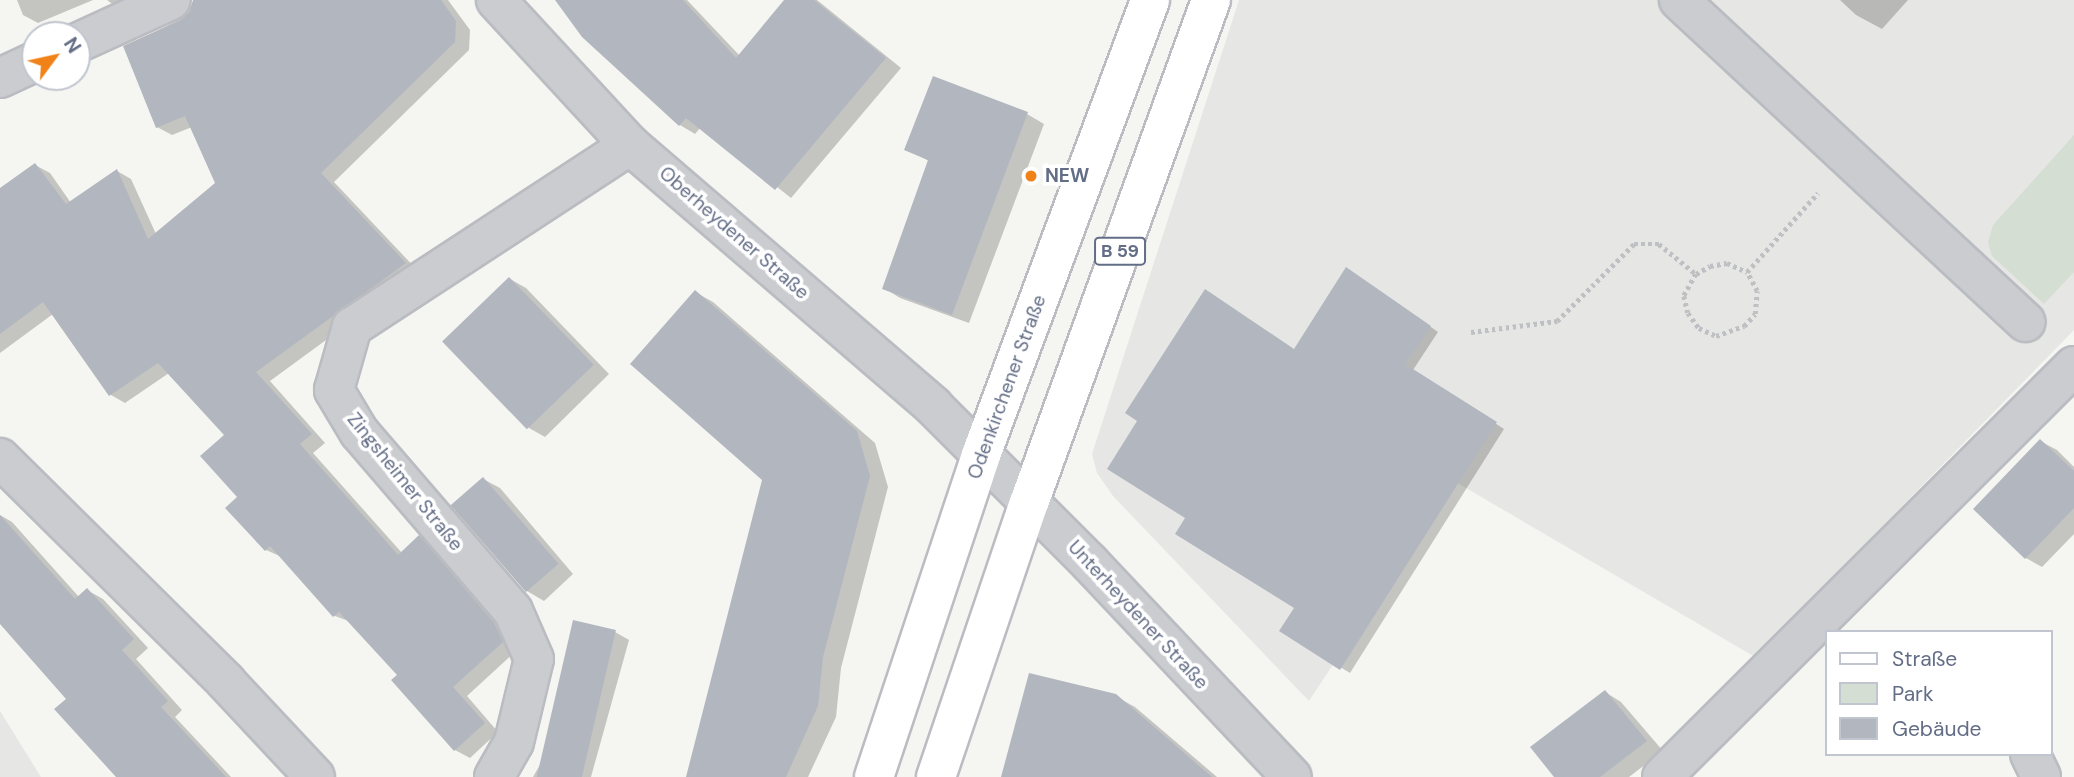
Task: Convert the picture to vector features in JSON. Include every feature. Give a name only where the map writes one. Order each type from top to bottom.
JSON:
[{"type":"main road","name":"Odenkirchener Straße","points":[[874,777],[981,456],[1150,0]]},
{"type":"main road","name":"B 59","points":[[936,777],[1029,503],[1211,0]]},
{"type":"street","points":[[91,37],[171,0]]},
{"type":"street","name":"Oberheydener Straße","points":[[496,0],[629,145],[910,384],[981,456]]},
{"type":"street","points":[[1679,0],[2026,322]]},
{"type":"street","points":[[0,79],[21,69]]},
{"type":"street","name":"Zingsheimer Straße","points":[[494,777],[514,742],[534,659],[513,611],[359,432],[334,390],[352,327],[629,145]]},
{"type":"street","points":[[1662,777],[1824,630],[2074,366]]},
{"type":"street","name":"Unterheydener Straße","points":[[981,456],[1292,777]]},
{"type":"street","points":[[0,458],[216,672],[314,777]]},
{"type":"street","points":[[2031,756],[2042,777]]},
{"type":"path","points":[[1747,272],[1849,158]]},
{"type":"path","points":[[1471,332],[1558,321],[1634,244],[1659,244],[1696,274]]},
{"type":"path","points":[[1727,262],[1747,272],[1757,290],[1755,314],[1744,326],[1730,333],[1716,336],[1699,328],[1688,313],[1684,296],[1696,274],[1710,266],[1727,262]]},
{"type":"shaded area","points":[[1239,0],[2074,0],[2074,330],[1755,657],[1454,481],[1309,701],[1113,496],[1097,473],[1092,454]]},
{"type":"shaded area","points":[[0,711],[41,777],[0,777]]},
{"type":"green space","points":[[2074,135],[2074,272],[2044,304],[1992,256],[1988,242],[1993,225]]},
{"type":"building","points":[[193,0],[441,0],[456,21],[455,42],[321,173],[406,263],[256,372],[312,434],[300,444],[398,555],[419,535],[494,623],[503,642],[453,687],[485,723],[454,751],[391,680],[397,675],[339,612],[333,617],[270,546],[265,551],[225,508],[237,497],[200,456],[224,435],[158,363],[109,396],[43,302],[0,334],[0,188],[35,163],[66,204],[117,169],[148,239],[215,183],[185,116],[156,128],[123,46],[181,20],[189,12]]},
{"type":"building","points":[[555,0],[683,0],[736,58],[784,0],[814,0],[886,58],[775,190],[686,118],[679,126],[582,37]]},
{"type":"building","points":[[933,76],[1028,112],[952,315],[882,289],[928,160],[904,150]]},
{"type":"building","points":[[1346,267],[1431,326],[1405,364],[1497,422],[1340,670],[1279,631],[1294,608],[1175,534],[1185,518],[1107,469],[1137,421],[1125,413],[1205,289],[1294,349]]},
{"type":"building","points":[[509,277],[594,365],[527,429],[442,342]]},
{"type":"building","points":[[695,290],[857,431],[870,476],[823,657],[818,706],[786,777],[686,777],[762,480],[630,364]]},
{"type":"building","points":[[2040,439],[2074,471],[2074,508],[2025,559],[1973,509]]},
{"type":"building","points":[[483,477],[558,564],[526,592],[451,505]]},
{"type":"building","points":[[0,515],[75,599],[87,588],[134,639],[122,650],[168,701],[161,707],[226,777],[116,777],[54,709],[66,699],[0,624]]},
{"type":"building","points":[[573,620],[616,630],[582,777],[537,777]]},
{"type":"building","points":[[1029,673],[1116,694],[1212,777],[1001,777]]},
{"type":"building","points":[[1605,690],[1647,741],[1600,777],[1554,777],[1530,747]]},
{"type":"place","name":"NEW","points":[[1031,176]]}]
